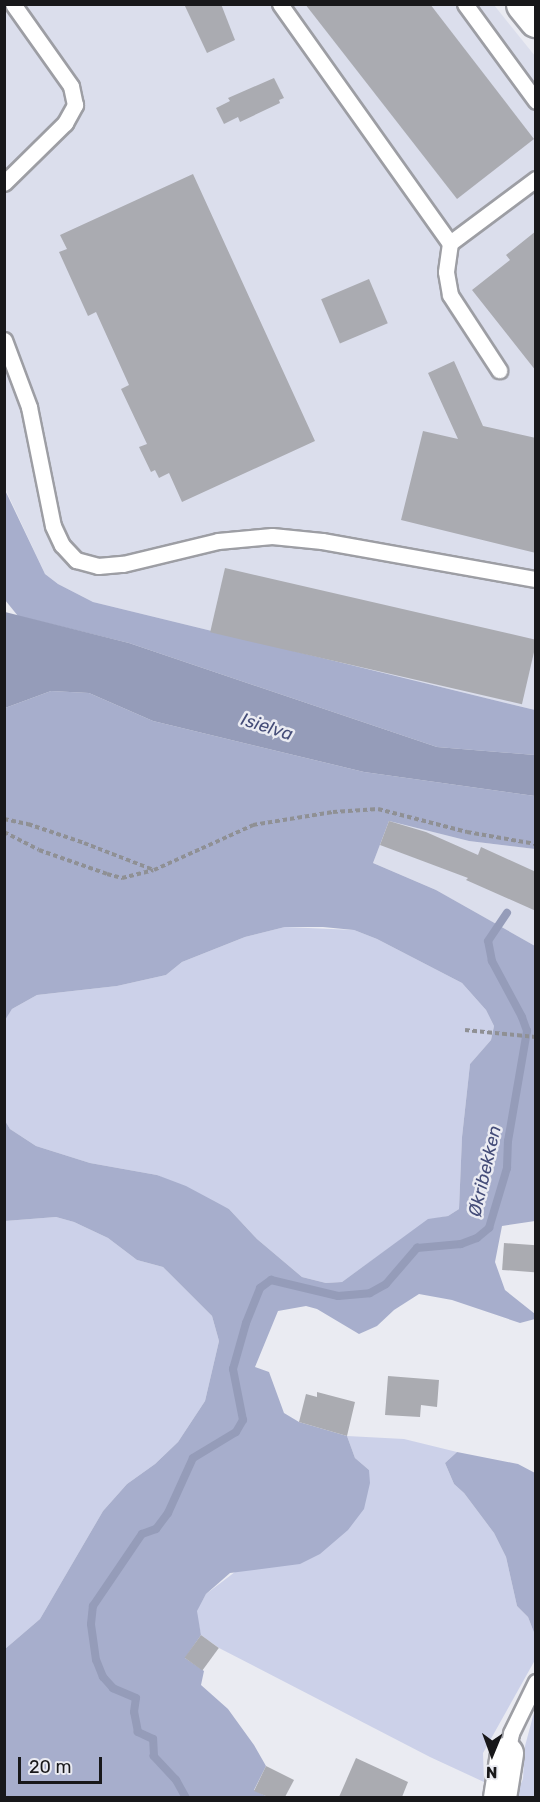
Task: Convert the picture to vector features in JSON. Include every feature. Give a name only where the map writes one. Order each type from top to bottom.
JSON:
[{"type":"main road","points":[[523,4],[536,20]]},
{"type":"street","points":[[500,1797],[507,1754]]},
{"type":"lane","points":[[4,183],[65,123],[75,105],[71,86],[14,4]]},
{"type":"lane","points":[[280,4],[450,243],[446,272],[450,295],[499,370]]},
{"type":"lane","points":[[465,4],[536,101]]},
{"type":"lane","points":[[450,243],[536,179]]},
{"type":"lane","points":[[4,340],[29,407],[53,526],[62,545],[76,560],[98,566],[123,564],[218,541],[272,536],[322,541],[536,579]]},
{"type":"lane","points":[[507,1754],[511,1733],[536,1682]]},
{"type":"path","points":[[4,832],[39,850],[122,878],[154,870],[253,825],[333,812],[378,809],[467,832],[536,844]]},
{"type":"path","points":[[4,819],[28,824],[84,843],[154,870]]},
{"type":"path","points":[[465,1030],[536,1037]]},
{"type":"shaded area","points":[[4,5],[494,5],[535,56],[535,710],[93,602],[58,584],[45,574],[5,488]]},
{"type":"shaded area","points":[[4,488],[45,574],[58,584],[93,602],[535,710],[535,755],[437,747],[129,643],[18,616],[5,600]]},
{"type":"shaded area","points":[[51,691],[89,693],[153,721],[364,772],[535,796],[535,849],[469,841],[389,821],[373,863],[436,890],[535,946],[535,1221],[502,1226],[495,1262],[505,1290],[535,1314],[535,1319],[520,1323],[452,1300],[419,1294],[394,1310],[377,1326],[359,1334],[317,1309],[306,1306],[278,1311],[255,1367],[269,1372],[284,1413],[299,1422],[347,1436],[355,1458],[369,1470],[370,1483],[364,1509],[348,1530],[320,1554],[300,1564],[230,1573],[206,1594],[197,1611],[201,1635],[185,1658],[204,1671],[201,1685],[228,1709],[254,1745],[266,1766],[254,1790],[268,1797],[5,1797],[5,1649],[40,1619],[103,1511],[127,1484],[155,1464],[178,1442],[205,1401],[219,1341],[212,1316],[163,1267],[137,1260],[108,1238],[74,1222],[56,1217],[5,1221],[4,1119],[10,1129],[36,1146],[90,1163],[157,1175],[186,1186],[229,1209],[257,1239],[302,1277],[326,1283],[342,1282],[428,1219],[448,1216],[459,1209],[462,1137],[470,1064],[491,1040],[494,1026],[486,1010],[462,983],[377,939],[354,930],[323,927],[285,927],[245,937],[182,962],[166,975],[117,986],[37,995],[12,1009],[5,1020],[5,708]]},
{"type":"shaded area","points":[[389,821],[469,841],[535,849],[535,946],[436,890],[373,863]]},
{"type":"shaded area","points":[[285,927],[354,930],[377,939],[462,983],[486,1010],[494,1026],[491,1040],[470,1064],[462,1137],[459,1209],[448,1216],[428,1220],[342,1282],[326,1283],[302,1277],[257,1239],[229,1209],[157,1175],[90,1163],[36,1146],[10,1129],[4,1119],[4,1020],[12,1009],[37,995],[117,986],[166,975],[182,962],[245,937]]},
{"type":"shaded area","points":[[56,1217],[74,1222],[108,1238],[137,1260],[163,1267],[212,1316],[219,1341],[205,1401],[178,1442],[155,1464],[127,1484],[103,1511],[40,1619],[5,1649],[5,1221]]},
{"type":"shaded area","points":[[347,1436],[404,1439],[457,1452],[445,1463],[454,1484],[464,1493],[494,1533],[506,1557],[517,1606],[528,1617],[535,1635],[535,1660],[483,1753],[484,1782],[430,1757],[219,1648],[201,1635],[196,1611],[206,1594],[369,1470],[355,1458]]},
{"type":"shaded area","points":[[457,1452],[518,1464],[535,1473],[535,1635],[528,1617],[517,1606],[506,1557],[494,1533],[464,1493],[454,1484],[445,1463]]},
{"type":"shaded area","points":[[535,1709],[535,1797],[514,1798],[523,1779],[525,1746]]},
{"type":"water","name":"Isielva","points":[[5,612],[129,643],[437,747],[535,755],[535,796],[364,772],[153,721],[89,693],[51,691],[5,708]]},
{"type":"building","points":[[184,4],[221,4],[235,40],[207,53]]},
{"type":"building","points":[[305,4],[430,4],[534,139],[457,199]]},
{"type":"building","points":[[274,78],[284,98],[279,100],[280,103],[240,122],[238,117],[224,124],[216,108],[230,101],[228,98]]},
{"type":"building","points":[[193,174],[315,441],[182,502],[169,473],[159,478],[155,470],[151,472],[139,447],[147,444],[121,389],[129,385],[96,312],[88,316],[59,252],[67,249],[60,235]]},
{"type":"building","points":[[536,231],[536,371],[472,290],[510,260],[506,255]]},
{"type":"building","points":[[369,279],[388,323],[340,344],[321,299]]},
{"type":"building","points":[[454,361],[483,426],[536,438],[536,553],[401,520],[423,431],[458,439],[428,373]]},
{"type":"building","points":[[225,568],[536,640],[522,704],[210,632]]},
{"type":"building","points":[[389,821],[426,832],[478,855],[481,847],[536,872],[536,911],[466,880],[468,878],[380,845]]},
{"type":"building","points":[[504,1243],[536,1245],[534,1272],[502,1270]]},
{"type":"building","points":[[388,1376],[439,1380],[437,1407],[421,1405],[420,1417],[385,1415]]},
{"type":"building","points":[[317,1392],[355,1402],[347,1436],[299,1422],[306,1394],[317,1397]]},
{"type":"building","points":[[201,1635],[219,1648],[202,1671],[185,1658]]},
{"type":"building","points":[[356,1758],[408,1782],[402,1797],[339,1797]]},
{"type":"building","points":[[266,1766],[294,1780],[285,1797],[268,1797],[254,1791]]},
{"type":"waterway","name":"Økribekken","points":[[186,1798],[176,1780],[154,1756],[153,1739],[138,1732],[134,1712],[136,1698],[113,1688],[103,1677],[96,1660],[91,1624],[93,1606],[142,1534],[156,1529],[168,1513],[193,1458],[236,1432],[243,1420],[233,1369],[246,1323],[260,1288],[271,1280],[338,1296],[370,1293],[386,1284],[417,1248],[461,1244],[477,1238],[489,1228],[507,1168],[508,1141],[527,1031],[492,961],[488,941],[507,913]]}]
